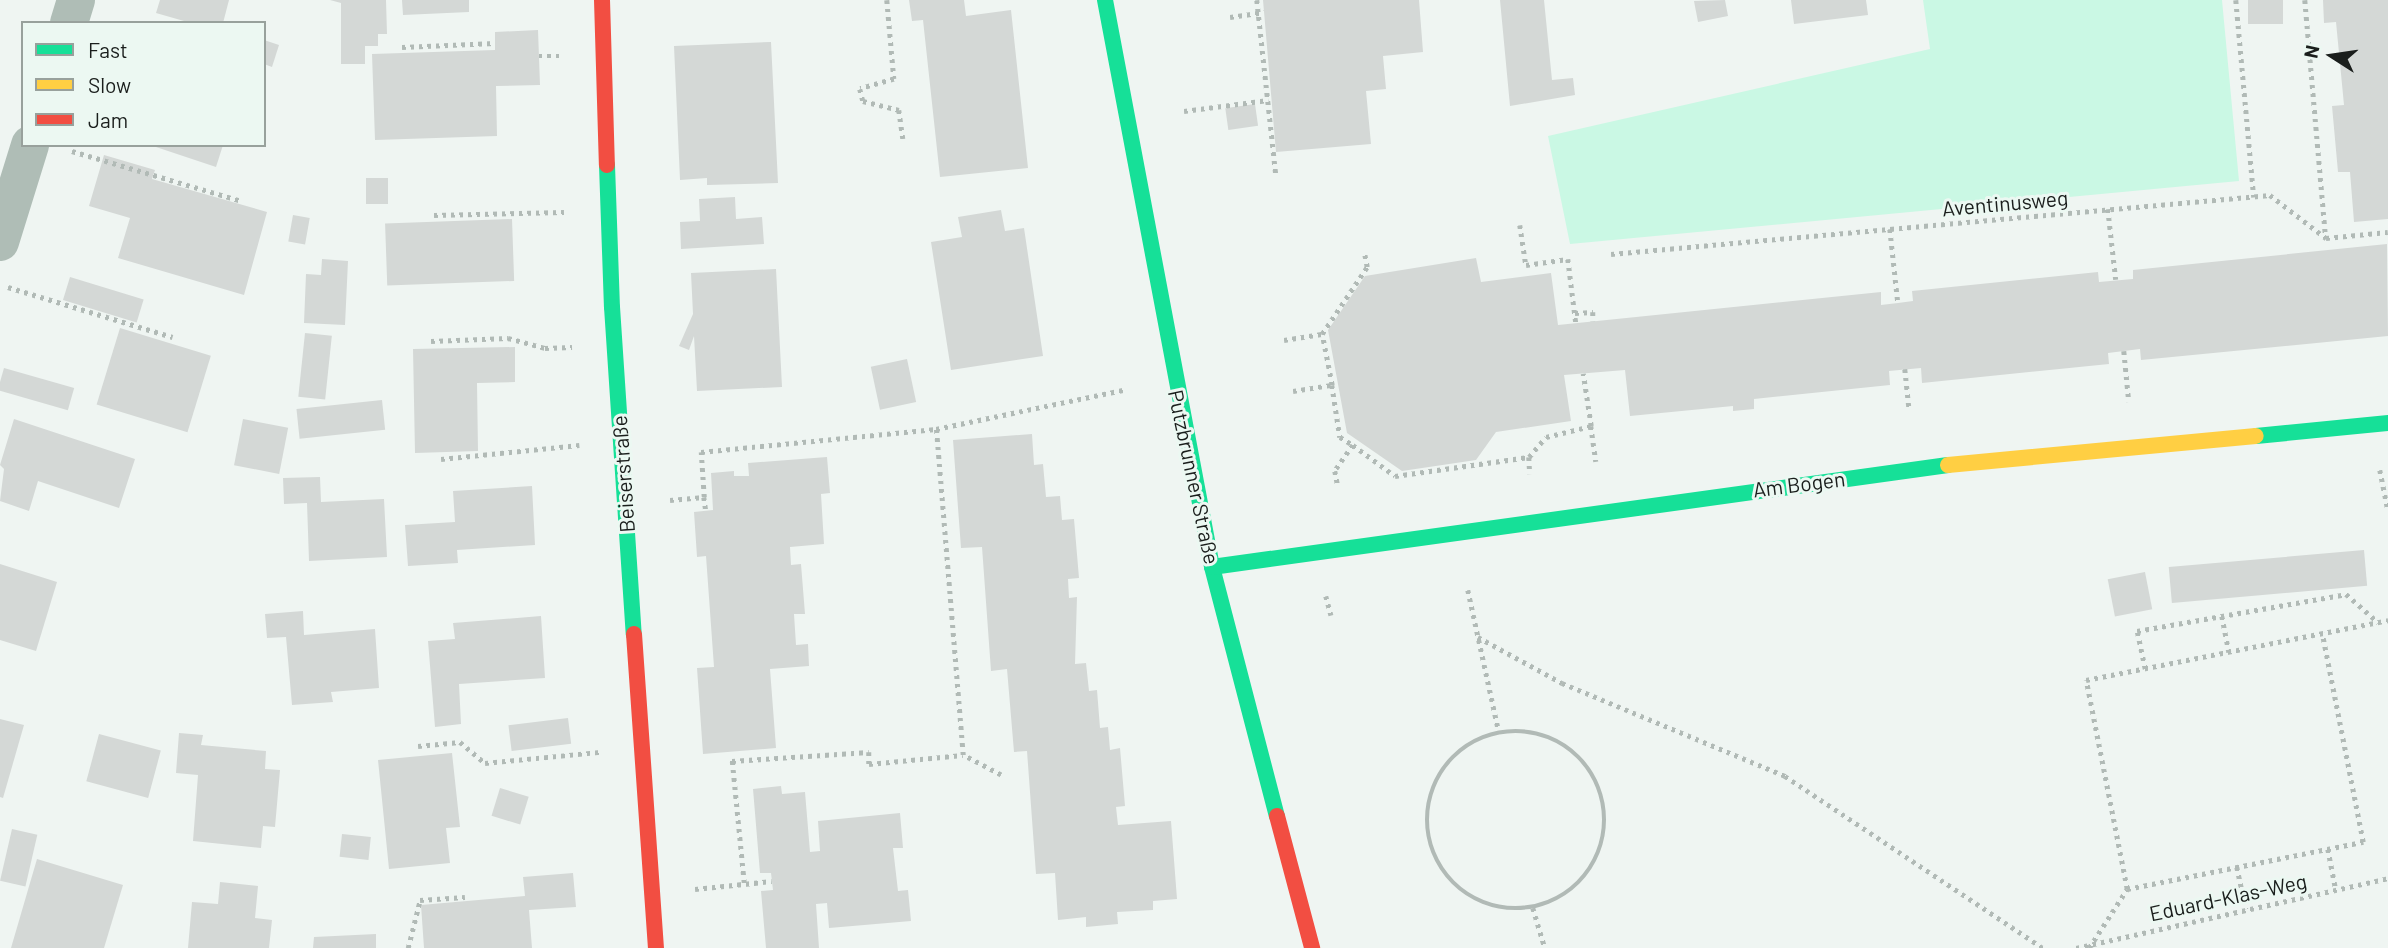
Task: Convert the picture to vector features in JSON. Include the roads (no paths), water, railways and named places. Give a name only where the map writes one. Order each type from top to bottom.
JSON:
[{"type":"street","points":[[69,21],[76,0]]},
{"type":"street","name":"Beiserstraße","points":[[602,0],[612,307],[656,948]]},
{"type":"street","name":"Putzbrunner Straße","points":[[1105,0],[1212,567],[1312,948]]},
{"type":"street","points":[[0,242],[29,147]]},
{"type":"street","name":"Am Bogen","points":[[1212,567],[1931,467],[2388,423]]}]
